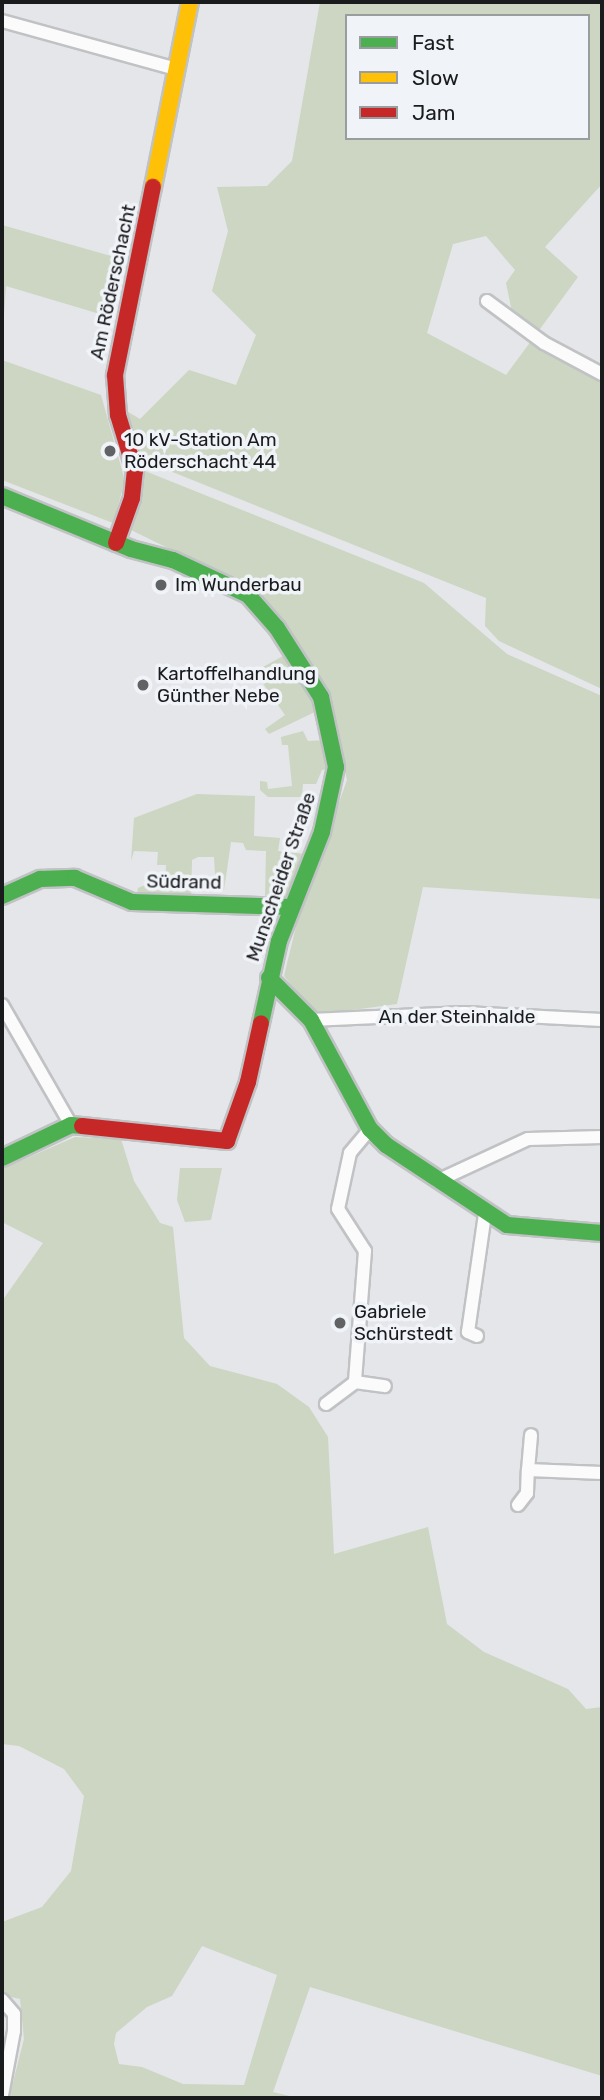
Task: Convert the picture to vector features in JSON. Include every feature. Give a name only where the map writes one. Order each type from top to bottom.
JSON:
[{"type":"street","name":"Am Röderschacht","points":[[116,542],[132,498],[135,471],[118,415],[115,375],[190,2]]},
{"type":"street","points":[[2,21],[176,69]]},
{"type":"street","points":[[486,301],[544,343],[602,374]]},
{"type":"street","name":"Munscheider Straße","points":[[2,496],[116,542],[173,561],[248,595],[277,628],[321,697],[333,741],[334,784],[322,832],[291,908],[269,978],[248,1082],[227,1141],[71,1125]]},
{"type":"street","name":"Südrand","points":[[2,897],[40,879],[75,878],[132,902],[291,908]]},
{"type":"street","points":[[269,978],[311,1020],[370,1129],[437,1181],[485,1214],[514,1227],[602,1233]]},
{"type":"street","points":[[2,1005],[71,1125],[2,1158]]},
{"type":"street","name":"An der Steinhalde","points":[[311,1020],[464,1013],[602,1020]]},
{"type":"street","points":[[355,1382],[365,1251],[341,1219],[338,1199],[350,1153],[370,1129]]},
{"type":"street","points":[[437,1181],[528,1139],[602,1137]]},
{"type":"street","points":[[477,1336],[468,1332],[485,1214]]},
{"type":"street","points":[[326,1404],[355,1382],[385,1386]]},
{"type":"street","points":[[518,1505],[527,1493],[531,1435]]},
{"type":"street","points":[[528,1470],[602,1473]]},
{"type":"street","points":[[2,2000],[14,2014],[14,2031],[2,2095]]},
{"type":"green space","points":[[320,2],[602,2],[602,184],[545,247],[578,277],[537,333],[602,366],[602,689],[499,641],[485,626],[486,598],[140,459],[125,410],[140,419],[189,370],[236,385],[256,335],[212,291],[228,231],[217,187],[267,186],[292,161]],"holes":[[[486,236],[515,270],[506,283],[512,312],[537,333],[506,375],[427,333],[453,244]]]},
{"type":"green space","points":[[2,225],[125,260],[110,317],[6,286],[2,344]]},
{"type":"green space","points":[[2,360],[101,395],[125,481],[113,523],[2,480]]},
{"type":"green space","points":[[140,469],[424,583],[507,654],[602,696],[602,899],[423,887],[397,1004],[315,1015],[284,976],[299,914],[347,780],[331,704],[215,571],[129,529]]},
{"type":"green space","points":[[283,656],[319,710],[269,734],[265,729],[285,715],[262,682],[269,676],[263,667]]},
{"type":"green space","points":[[303,731],[308,741],[327,740],[329,769],[322,770],[316,784],[303,784],[302,797],[268,797],[260,790],[260,781],[267,782],[268,789],[292,786],[288,745],[282,745],[281,737]]},
{"type":"green space","points":[[197,794],[255,796],[254,836],[280,838],[278,851],[305,854],[286,897],[265,899],[266,851],[246,850],[243,843],[231,842],[224,890],[216,891],[214,857],[198,857],[192,860],[191,900],[137,894],[138,888],[145,885],[165,886],[166,865],[157,865],[158,852],[134,851],[131,861],[134,818]]},
{"type":"green space","points":[[75,1137],[121,1139],[134,1181],[160,1223],[173,1227],[184,1338],[210,1366],[277,1384],[309,1407],[328,1437],[334,1554],[428,1527],[447,1624],[484,1652],[568,1689],[586,1709],[602,1707],[602,2076],[310,1987],[273,2092],[298,2098],[9,2098],[24,2039],[20,1999],[2,1995],[2,1922],[42,1907],[71,1871],[84,1796],[64,1769],[19,1746],[2,1744],[2,1301],[43,1243],[2,1222],[2,1169]],"holes":[[[202,1946],[277,1975],[244,2085],[183,2084],[142,2067],[119,2064],[114,2044],[116,2033],[147,2007],[172,1996]]]},
{"type":"green space","points":[[180,1168],[222,1168],[211,1220],[185,1222],[177,1200]]},
{"type":"traffic: fast","points":[[2,496],[131,549],[173,560],[248,595],[277,628],[321,697],[336,767],[322,832],[279,941],[261,1023]]},
{"type":"traffic: fast","points":[[2,896],[40,879],[75,878],[132,902],[291,907]]},
{"type":"traffic: fast","points":[[269,978],[311,1020],[370,1129],[386,1145],[507,1225],[602,1233]]},
{"type":"traffic: fast","points":[[2,1158],[71,1125],[82,1126]]},
{"type":"traffic: slow","points":[[153,187],[190,2]]},
{"type":"traffic: jam","points":[[116,543],[132,498],[135,471],[118,415],[115,375],[153,187]]},
{"type":"traffic: jam","points":[[82,1126],[227,1141],[248,1082],[261,1023]]},
{"type":"place","name":"10 kV-Station Am Röderschacht 44","points":[[110,451]]},
{"type":"place","name":"Im Wunderbau","points":[[161,585]]},
{"type":"place","name":"Kartoffelhandlung Günther Nebe","points":[[143,685]]},
{"type":"place","name":"Gabriele Schürstedt","points":[[340,1323]]}]
